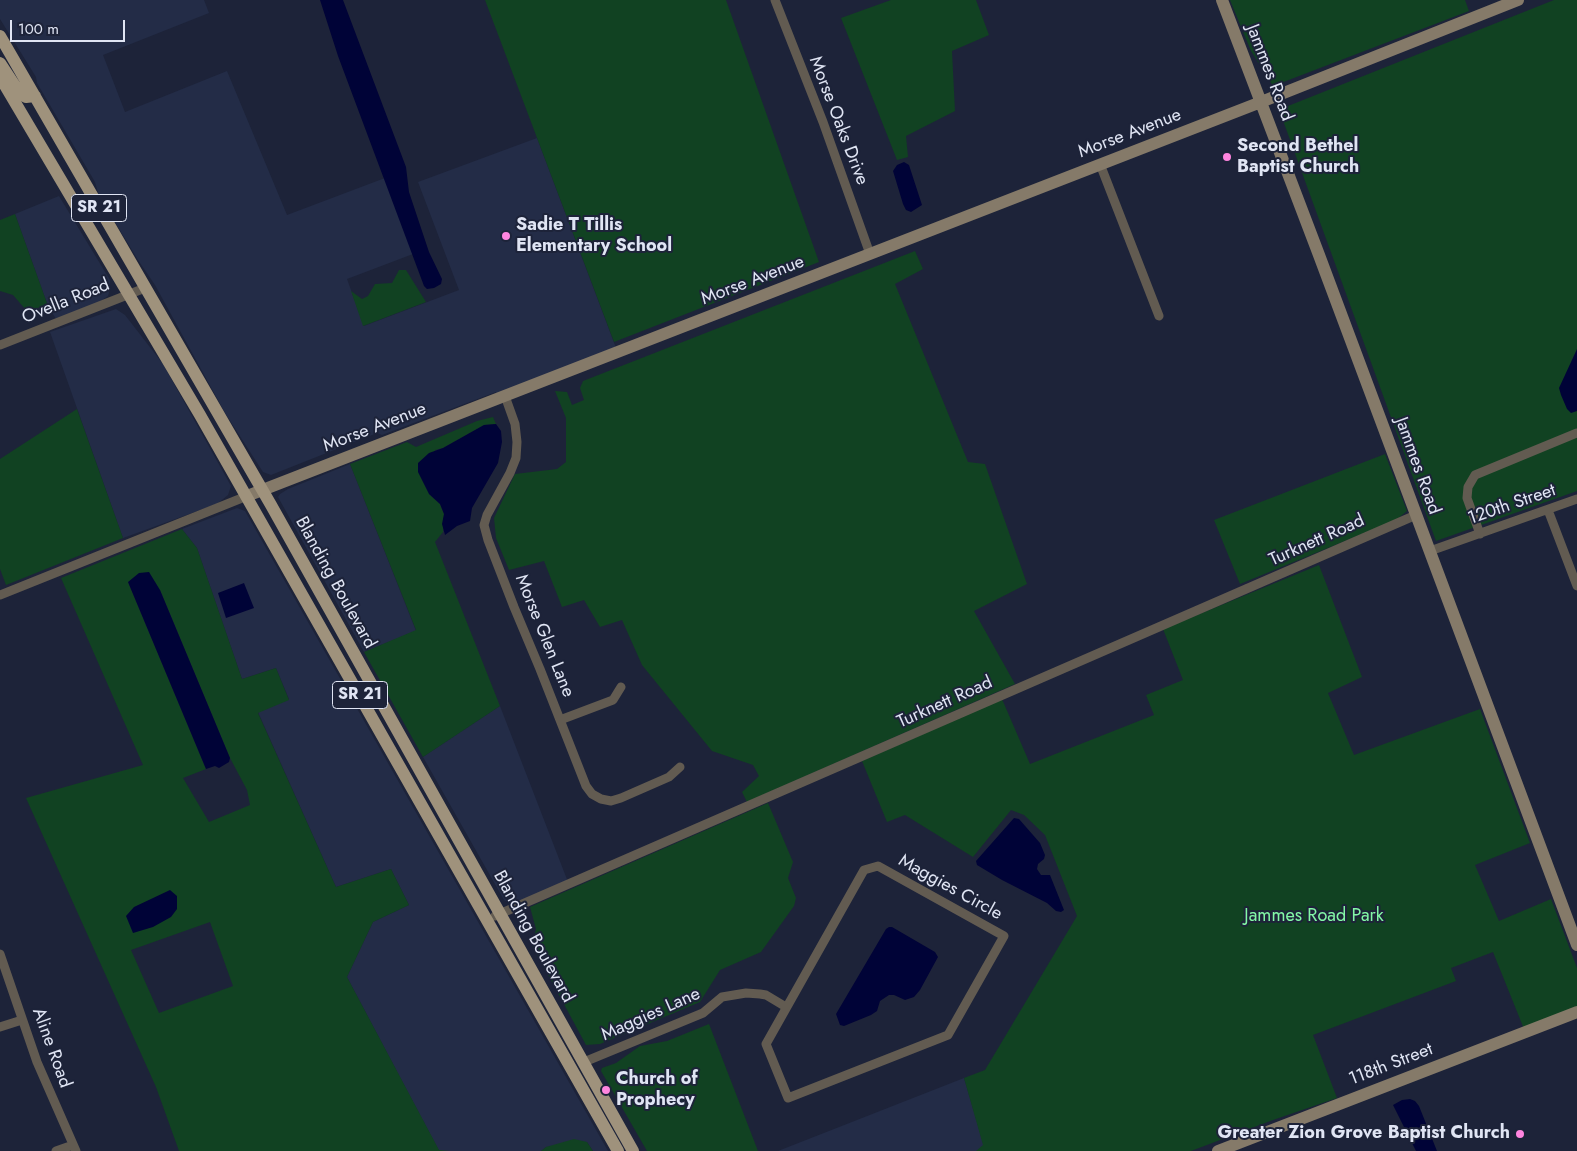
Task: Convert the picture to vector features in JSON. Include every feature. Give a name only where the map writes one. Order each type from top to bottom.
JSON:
[{"type":"main road","name":"Blanding Boulevard","points":[[0,36],[220,415],[633,1151]]},
{"type":"main road","points":[[0,63],[19,92],[26,96],[35,96]]},
{"type":"main road","name":"Blanding Boulevard","points":[[0,77],[247,496],[618,1151]]},
{"type":"main road","points":[[188,394],[198,396],[206,407],[220,415]]},
{"type":"main road","points":[[327,638],[342,630]]},
{"type":"main road","points":[[408,780],[422,772]]},
{"type":"main road","points":[[552,1035],[570,1055],[584,1062]]},
{"type":"main road","points":[[568,1064],[580,1070],[599,1090]]},
{"type":"street","name":"Morse Oaks Drive","points":[[775,0],[823,122],[870,254]]},
{"type":"street","name":"Jammes Road","points":[[1222,0],[1577,945]]},
{"type":"street","name":"Morse Avenue","points":[[0,595],[262,490],[1261,102],[1511,1]]},
{"type":"street","points":[[1100,164],[1159,316]]},
{"type":"street","name":"Ovella Road","points":[[0,345],[145,288]]},
{"type":"street","name":"Morse Glen Lane","points":[[505,396],[515,424],[518,442],[516,458],[487,515],[484,525],[507,590],[586,786],[592,794],[600,799],[611,800],[621,798],[669,777],[680,767]]},
{"type":"street","points":[[1480,534],[1467,498],[1468,487],[1474,475],[1577,433]]},
{"type":"street","name":"120th Street","points":[[1430,552],[1577,500]]},
{"type":"street","points":[[1548,510],[1577,586]]},
{"type":"street","name":"Turknett Road","points":[[487,919],[500,915],[1416,515]]},
{"type":"street","points":[[560,720],[613,700],[621,687]]},
{"type":"street","name":"Maggies Circle","points":[[878,866],[1004,936],[948,1035],[788,1098],[766,1044],[786,1007],[864,870],[870,867],[878,866]]},
{"type":"street","name":"Aline Road","points":[[0,954],[37,1062],[74,1148]]},
{"type":"street","name":"Maggies Lane","points":[[584,1062],[703,1013],[722,998],[746,993],[760,994],[766,995],[786,1007]]},
{"type":"street","name":"118th Street","points":[[1218,1151],[1577,1012]]},
{"type":"street","points":[[0,1027],[22,1020]]},
{"type":"street","points":[[56,1151],[74,1148]]},
{"type":"shaded area","points":[[0,0],[204,0],[209,13],[103,55],[125,112],[227,71],[287,215],[385,178],[413,254],[347,279],[364,326],[459,290],[418,182],[537,138],[616,348],[497,394],[496,392],[382,435],[377,433],[271,475],[263,472],[225,413],[155,285],[99,196],[95,182],[37,83],[36,77],[0,19]]},
{"type":"shaded area","points":[[320,0],[343,0],[406,167],[409,192],[429,252],[442,279],[441,284],[434,288],[427,289],[424,286],[338,56]]},
{"type":"shaded area","points":[[904,162],[909,165],[922,205],[911,212],[906,210],[903,204],[893,171],[897,165]]},
{"type":"shaded area","points":[[59,196],[110,280],[110,289],[108,296],[98,303],[56,319],[48,306],[15,214]]},
{"type":"shaded area","points":[[116,309],[125,315],[163,364],[231,486],[228,495],[217,504],[123,538],[50,332]]},
{"type":"shaded area","points":[[1577,349],[1577,411],[1571,413],[1567,409],[1559,388]]},
{"type":"shaded area","points":[[496,424],[501,431],[502,442],[498,463],[472,508],[470,521],[457,526],[445,535],[442,524],[444,514],[440,504],[429,494],[418,472],[418,463],[429,453],[443,448],[484,425]]},
{"type":"shaded area","points":[[350,464],[416,631],[364,652],[278,497],[288,489]]},
{"type":"shaded area","points":[[237,508],[245,511],[608,1151],[593,1151],[587,1142],[546,1147],[541,1151],[439,1151],[347,977],[373,922],[409,905],[391,869],[336,887],[258,712],[289,699],[276,668],[242,679],[197,548],[182,529]]},
{"type":"shaded area","points":[[149,572],[160,590],[230,758],[229,762],[219,768],[215,766],[206,769],[128,582],[139,573]]},
{"type":"shaded area","points":[[244,583],[254,608],[226,618],[218,593]]},
{"type":"shaded area","points":[[500,706],[568,882],[511,905],[504,900],[423,757]]},
{"type":"shaded area","points":[[1014,818],[1019,819],[1040,843],[1045,855],[1044,859],[1038,864],[1037,869],[1041,875],[1050,875],[1064,910],[1061,912],[1056,911],[1047,903],[977,865],[976,861]]},
{"type":"shaded area","points":[[170,890],[177,896],[177,909],[171,917],[153,927],[133,933],[126,916],[134,907]]},
{"type":"shaded area","points":[[889,927],[935,952],[938,957],[920,990],[914,997],[905,1000],[889,995],[880,1001],[877,1011],[871,1015],[844,1026],[840,1025],[836,1014],[886,929]]},
{"type":"shaded area","points":[[964,1078],[984,1146],[978,1151],[778,1151]]},
{"type":"shaded area","points":[[1410,1099],[1419,1106],[1437,1151],[1416,1151],[1393,1105],[1402,1100]]},
{"type":"green space","points":[[485,0],[726,0],[819,262],[614,342]]},
{"type":"green space","points":[[891,0],[976,0],[989,35],[952,51],[955,111],[906,136],[908,157],[897,160],[841,18]]},
{"type":"green space","points":[[1230,0],[1465,0],[1469,11],[1273,86],[1251,51]]},
{"type":"green space","points":[[1554,0],[1577,0],[1577,491],[1436,541],[1281,115],[1283,108]]},
{"type":"green space","points":[[15,214],[48,306],[26,310],[13,295],[0,291],[0,220]]},
{"type":"green space","points":[[915,251],[923,269],[895,284],[968,462],[985,464],[1027,584],[974,611],[1015,684],[747,802],[742,792],[759,776],[753,765],[712,751],[642,665],[622,620],[600,627],[584,600],[562,607],[544,561],[509,570],[496,538],[494,518],[515,474],[557,469],[566,462],[566,418],[555,391],[567,392],[572,405],[584,400],[580,388],[583,381]]},
{"type":"green space","points":[[399,270],[406,270],[426,302],[363,326],[351,291],[362,299],[368,296],[375,284],[392,283]]},
{"type":"green space","points":[[77,409],[123,538],[6,585],[0,569],[0,459]]},
{"type":"green space","points":[[493,417],[496,424],[484,425],[443,448],[435,450],[429,494],[440,504],[444,514],[443,532],[435,542],[500,706],[423,757],[364,652],[416,630],[350,464],[407,442],[416,447],[477,421]]},
{"type":"green space","points":[[1385,454],[1407,511],[1396,520],[1240,584],[1214,520]]},
{"type":"green space","points":[[182,529],[197,548],[242,679],[276,668],[289,700],[258,713],[336,887],[391,869],[409,905],[373,922],[347,977],[439,1150],[449,1151],[179,1151],[156,1087],[26,798],[143,765],[61,578]],"holes":[[[128,582],[160,590],[230,758],[247,790],[250,805],[209,822],[183,778],[206,769]],[[210,922],[233,986],[159,1013],[131,950]]]},
{"type":"green space","name":"Jammes Road Park","points":[[1319,565],[1362,677],[1328,693],[1354,755],[1480,709],[1530,843],[1475,865],[1499,921],[1551,899],[1577,968],[1577,1007],[1524,1029],[1493,952],[1451,968],[1456,981],[1313,1035],[1337,1098],[1191,1151],[976,1151],[983,1145],[964,1078],[985,1070],[1077,916],[1045,835],[1024,815],[1011,810],[973,857],[905,815],[887,822],[862,761],[1002,699],[1030,764],[1154,715],[1146,695],[1183,680],[1163,629]]},
{"type":"green space","points":[[768,803],[793,862],[788,878],[796,898],[794,906],[761,952],[720,970],[700,1002],[600,1044],[586,1045],[532,945],[536,929],[530,907]]},
{"type":"green space","points":[[709,1024],[758,1151],[647,1151],[601,1071],[602,1068],[616,1063],[640,1046],[667,1041]]},
{"type":"green space","points":[[574,1139],[587,1142],[593,1151],[541,1151],[546,1147]]},
{"type":"place","name":"Second Bethel Baptist Church","points":[[1227,157]]},
{"type":"place","name":"Sadie T Tillis Elementary School","points":[[506,236]]},
{"type":"place","name":"Church of Prophecy","points":[[606,1090]]},
{"type":"place","name":"Greater Zion Grove Baptist Church","points":[[1520,1134]]}]
